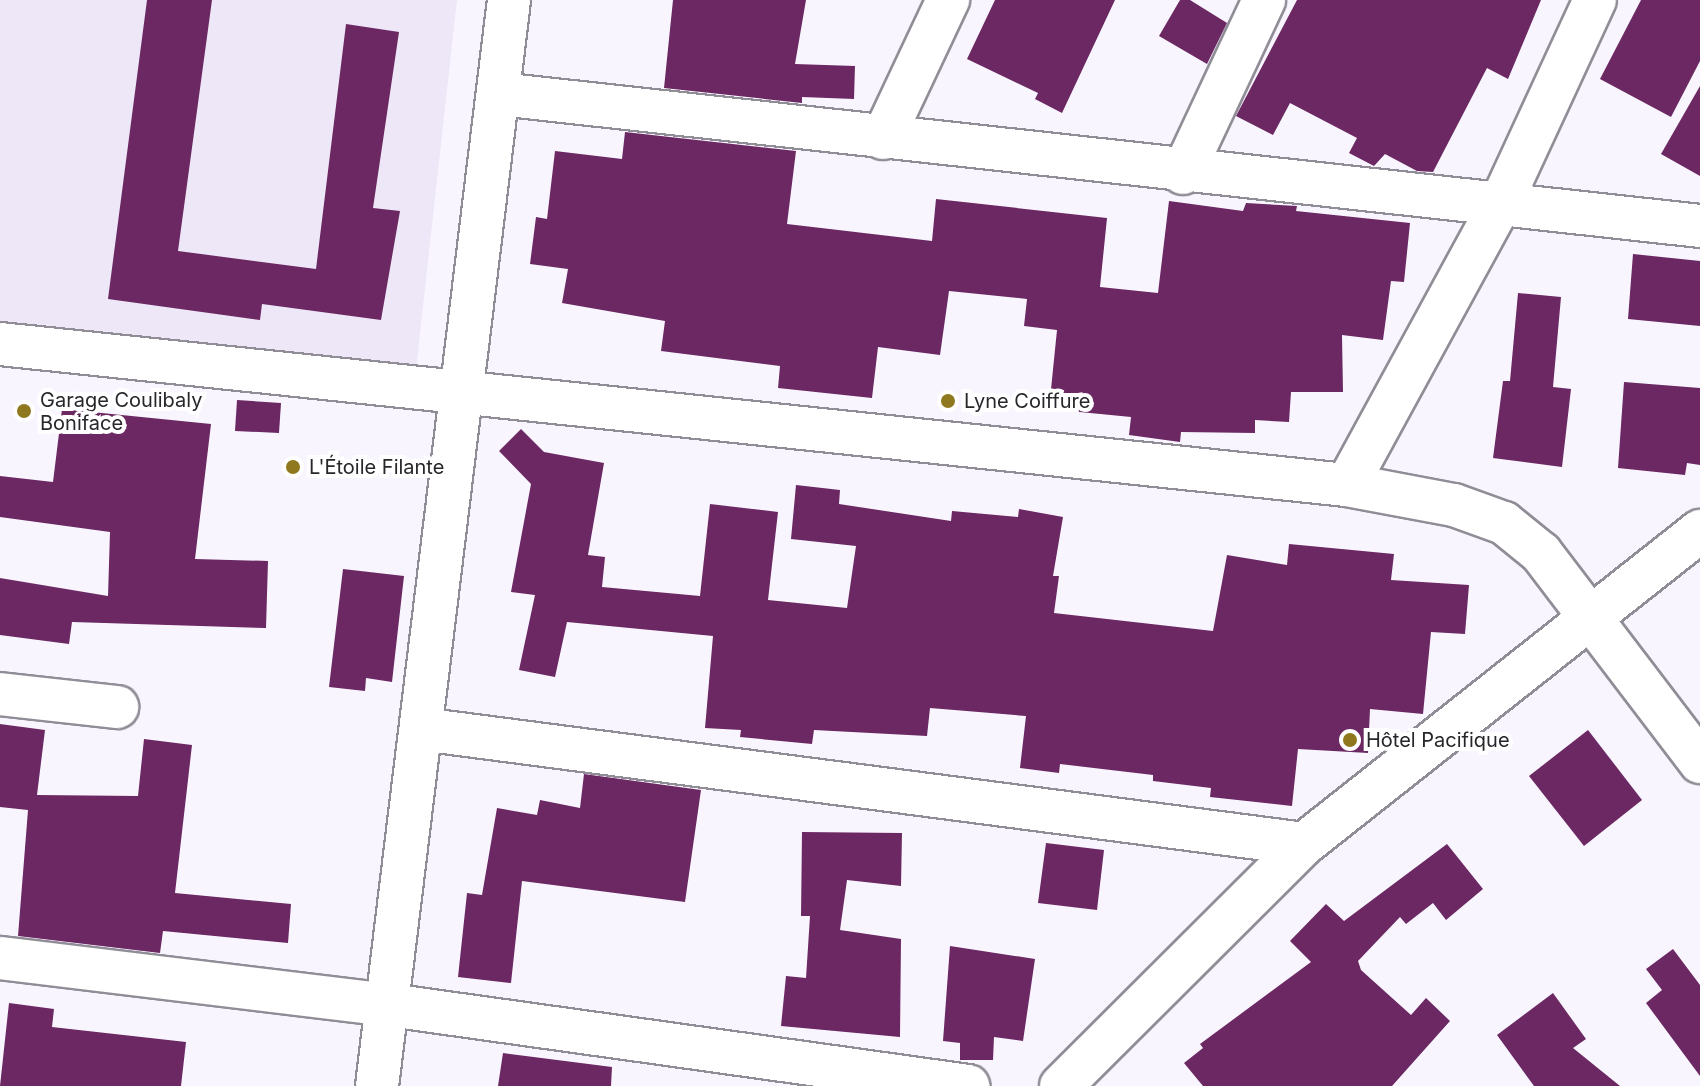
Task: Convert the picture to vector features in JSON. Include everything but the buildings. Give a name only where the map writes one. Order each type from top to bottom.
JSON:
[{"type":"street","points":[[377,1086],[509,0]]},
{"type":"street","points":[[883,138],[948,0]]},
{"type":"street","points":[[1183,173],[1264,0]]},
{"type":"street","points":[[1347,485],[1502,201],[1595,0]]},
{"type":"street","points":[[499,94],[1183,173],[1502,201],[1700,226]]},
{"type":"street","points":[[0,344],[461,389],[1347,485],[1454,505],[1504,523],[1541,553],[1591,613],[1700,762]]},
{"type":"street","points":[[1061,1086],[1304,844],[1591,613],[1700,531]]},
{"type":"street","points":[[0,694],[117,707]]},
{"type":"street","points":[[421,729],[1304,844]]},
{"type":"street","points":[[0,958],[389,1005],[968,1086]]},
{"type":"shaded area","points":[[0,0],[457,0],[415,379],[0,331]]},
{"type":"place","name":"Lyne Coiffure","points":[[948,401]]},
{"type":"place","name":"Garage Coulibaly Boniface","points":[[24,411]]},
{"type":"place","name":"L'Étoile Filante","points":[[293,467]]},
{"type":"place","name":"Hôtel Pacifique","points":[[1350,740]]}]
